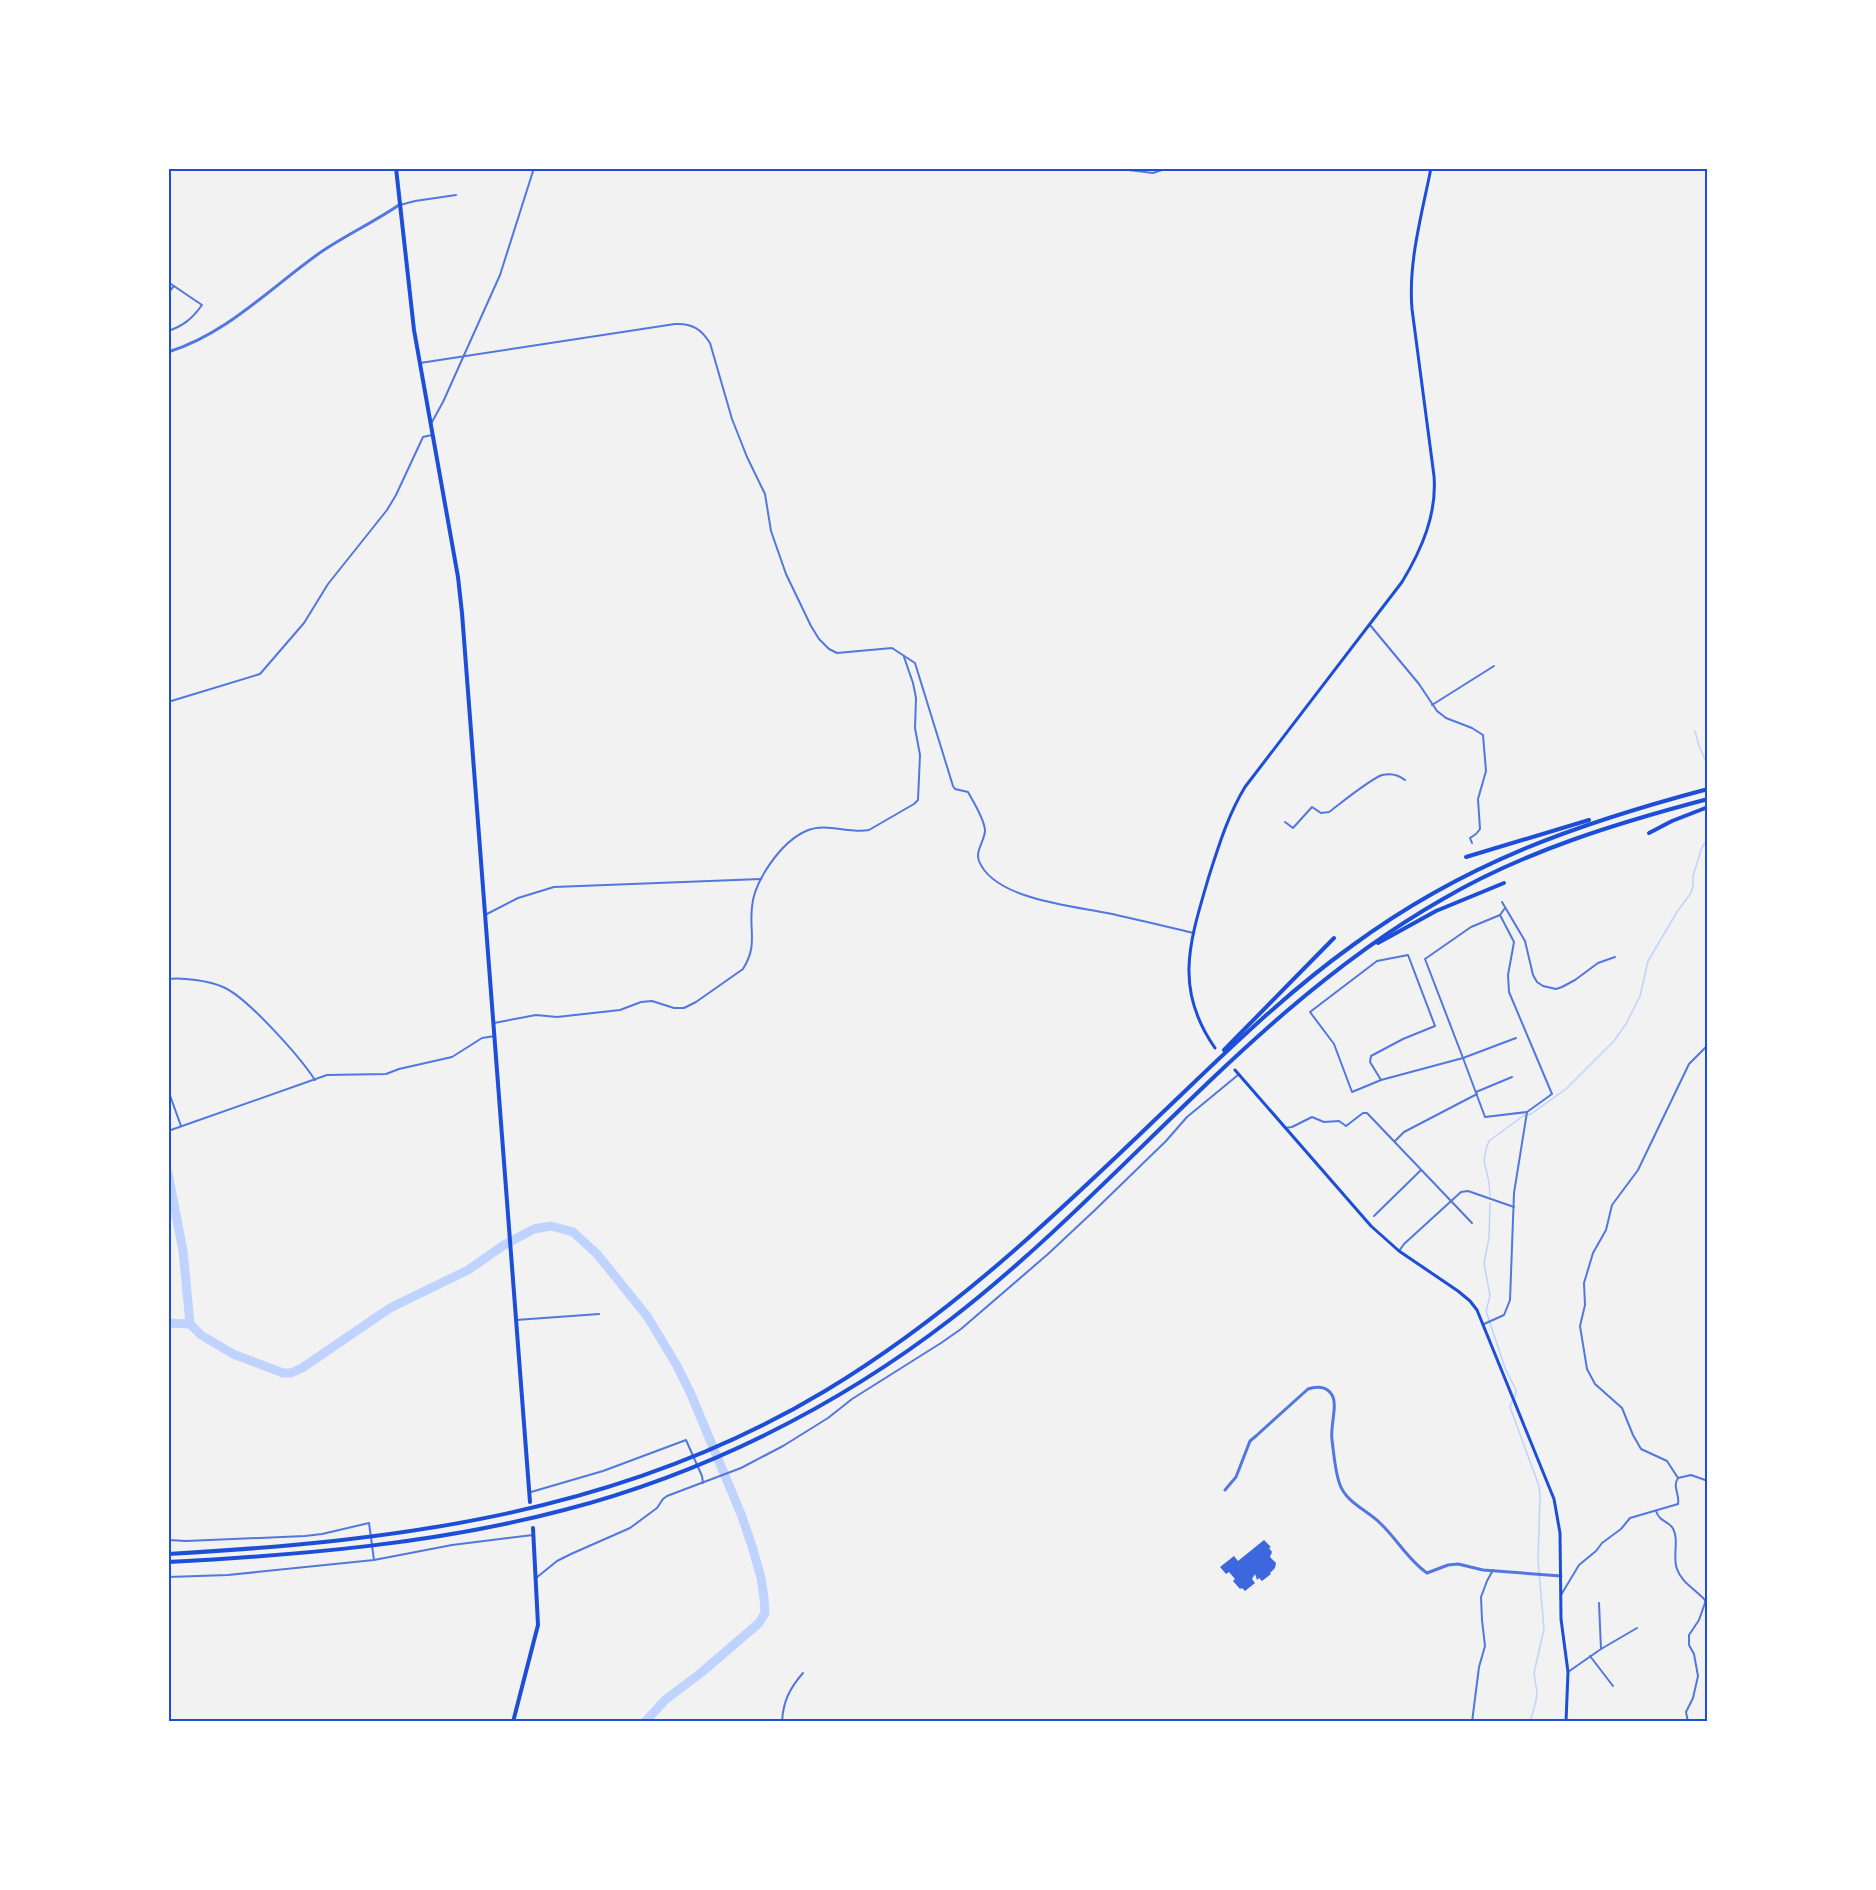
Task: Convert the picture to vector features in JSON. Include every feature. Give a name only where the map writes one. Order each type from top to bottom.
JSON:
[{"type":"highway","points":[[396,168],[414,330],[458,577],[462,613],[530,1502]]},
{"type":"highway","points":[[168,1554],[310,1544],[445,1527],[566,1500],[649,1473],[752,1431],[825,1391],[868,1364],[976,1285],[1051,1218],[1201,1075],[1299,987],[1354,944],[1411,906],[1470,872],[1503,857],[1566,831],[1708,789]]},
{"type":"highway","points":[[168,1562],[387,1544],[478,1529],[566,1510],[611,1496],[695,1466],[757,1439],[875,1372],[967,1306],[1059,1226],[1258,1036],[1305,995],[1386,934],[1444,897],[1507,866],[1599,830],[1708,799]]},
{"type":"highway","points":[[1650,833],[1672,821],[1708,807]]},
{"type":"highway","points":[[1466,857],[1609,814],[1631,810]]},
{"type":"highway","points":[[1358,954],[1436,910],[1504,883]]},
{"type":"highway","points":[[1201,1075],[1334,938]]},
{"type":"highway","points":[[513,1722],[538,1625],[533,1528]]},
{"type":"main road","points":[[1215,1048],[1199,1023],[1192,1002],[1188,955],[1192,933],[1232,807],[1406,576],[1427,531],[1433,508],[1434,476],[1411,287],[1415,252],[1431,168]]},
{"type":"main road","points":[[1235,1070],[1351,1205],[1399,1251],[1470,1301],[1485,1324],[1558,1513],[1561,1619],[1568,1672],[1566,1722]]},
{"type":"street","points":[[430,424],[443,402],[500,275],[534,168]]},
{"type":"street","points":[[1112,168],[1158,172],[1168,168]]},
{"type":"street","points":[[168,352],[213,333],[323,251],[399,205],[456,195]]},
{"type":"street","points":[[168,282],[202,305],[191,320],[168,331]]},
{"type":"street","points":[[168,293],[174,286]]},
{"type":"street","points":[[420,363],[675,324],[686,323],[696,327],[704,333],[710,343],[732,419],[765,494],[771,531],[786,574],[815,633],[829,649],[837,652],[886,648],[899,651],[904,657],[916,698],[915,728],[921,755],[918,800],[869,830],[842,828],[807,830],[784,847],[756,888],[751,916],[753,941],[748,962],[734,977],[684,1008],[674,1008],[652,1001],[641,1002],[620,1010],[556,1017],[536,1015],[494,1023]]},
{"type":"street","points":[[168,702],[260,674],[304,622],[328,584],[387,510],[423,438],[432,435]]},
{"type":"street","points":[[1370,625],[1419,684],[1437,711],[1446,718],[1472,728],[1484,738],[1486,771],[1477,804],[1480,829],[1470,838],[1472,843]]},
{"type":"street","points":[[904,657],[915,663],[952,786],[968,792],[984,826],[985,834],[978,851],[978,859],[984,870],[997,881],[1012,889],[1048,903],[1106,913],[1192,933]]},
{"type":"street","points":[[1432,705],[1494,666]]},
{"type":"street","points":[[1285,822],[1293,828],[1312,807],[1321,813],[1329,812],[1381,776],[1392,774],[1405,780]]},
{"type":"street","points":[[485,915],[518,898],[554,887],[760,879]]},
{"type":"street","points":[[1502,902],[1525,941],[1533,975],[1543,986],[1556,989],[1563,987],[1598,963],[1615,957]]},
{"type":"street","points":[[1500,915],[1514,944],[1508,975],[1509,992],[1552,1094],[1527,1112],[1486,1118],[1425,959],[1471,927],[1500,915],[1505,908]]},
{"type":"street","points":[[1381,1080],[1370,1062],[1371,1056],[1403,1039],[1435,1026],[1408,955],[1377,961],[1310,1012],[1334,1044],[1352,1092],[1381,1080],[1463,1058],[1516,1038]]},
{"type":"street","points":[[168,979],[212,983],[230,990],[247,1004],[302,1060],[315,1080]]},
{"type":"street","points":[[170,1130],[327,1075],[386,1074],[452,1056],[482,1038],[495,1036]]},
{"type":"street","points":[[1678,1478],[1667,1461],[1641,1449],[1622,1408],[1595,1384],[1587,1369],[1580,1326],[1585,1305],[1584,1283],[1593,1253],[1606,1230],[1613,1202],[1638,1170],[1689,1064],[1708,1045]]},
{"type":"street","points":[[536,1578],[571,1554],[630,1528],[657,1508],[663,1498],[741,1468],[783,1446],[961,1329],[1079,1225],[1166,1141],[1187,1116],[1238,1074]]},
{"type":"street","points":[[1395,1141],[1404,1132],[1512,1077]]},
{"type":"street","points":[[168,1090],[181,1126]]},
{"type":"street","points":[[1285,1128],[1312,1117],[1324,1122],[1338,1120],[1346,1126],[1365,1112],[1367,1113],[1472,1222]]},
{"type":"street","points":[[1485,1324],[1504,1315],[1510,1300],[1518,1162],[1527,1112]]},
{"type":"street","points":[[1374,1216],[1421,1170]]},
{"type":"street","points":[[1399,1251],[1461,1192],[1466,1191],[1514,1207]]},
{"type":"street","points":[[516,1320],[599,1314]]},
{"type":"street","points":[[1225,1490],[1242,1466],[1250,1441],[1308,1389],[1315,1386],[1323,1387],[1333,1396],[1335,1408],[1331,1436],[1340,1485],[1347,1498],[1380,1522],[1415,1564],[1427,1573],[1448,1565],[1458,1564],[1493,1570],[1561,1576]]},
{"type":"street","points":[[530,1492],[603,1471],[686,1440],[703,1483]]},
{"type":"street","points":[[1678,1478],[1692,1475],[1708,1481]]},
{"type":"street","points":[[1561,1595],[1579,1565],[1621,1529],[1630,1518],[1678,1504],[1679,1498],[1675,1484],[1678,1478]]},
{"type":"street","points":[[1656,1511],[1660,1520],[1672,1528],[1676,1541],[1677,1570],[1703,1598],[1705,1604],[1689,1635],[1689,1646],[1694,1654],[1698,1676],[1693,1698],[1686,1712],[1688,1721],[1679,1722]]},
{"type":"street","points":[[168,1540],[305,1536],[369,1523],[374,1558]]},
{"type":"street","points":[[168,1577],[228,1575],[374,1558],[533,1535]]},
{"type":"street","points":[[1472,1722],[1479,1667],[1485,1646],[1481,1597],[1486,1581],[1493,1570]]},
{"type":"street","points":[[1703,1598],[1708,1596]]},
{"type":"street","points":[[1599,1603],[1601,1649]]},
{"type":"street","points":[[1568,1672],[1637,1628]]},
{"type":"street","points":[[1590,1656],[1613,1686]]},
{"type":"street","points":[[782,1722],[786,1698],[791,1687],[803,1673]]},
{"type":"building","points":[[1264,1540],[1271,1547],[1269,1548],[1272,1552],[1270,1557],[1276,1563],[1275,1568],[1262,1581],[1259,1578],[1257,1580],[1255,1574],[1252,1579],[1255,1583],[1245,1591],[1240,1589],[1229,1572],[1226,1574],[1220,1567],[1234,1556],[1238,1561]]},
{"type":"waterway","points":[[1695,731],[1708,766]]},
{"type":"waterway","points":[[1490,1196],[1484,1161],[1489,1141],[1566,1089],[1614,1041],[1626,1024],[1640,996],[1648,961],[1691,893],[1693,876],[1702,847],[1708,838]]},
{"type":"waterway","points":[[168,1173],[183,1251],[190,1324],[201,1335],[233,1354],[283,1373],[291,1373],[302,1368],[390,1308],[468,1270],[504,1245],[534,1229],[551,1226],[573,1232],[597,1254],[647,1316],[690,1392],[741,1514],[761,1578],[764,1598],[765,1613],[759,1623],[665,1700],[645,1722]]},
{"type":"waterway","points":[[1490,1203],[1489,1238],[1484,1263],[1490,1296],[1486,1311],[1505,1368],[1516,1390],[1515,1397]]},
{"type":"waterway","points":[[168,1323],[190,1324]]},
{"type":"waterway","points":[[1512,1401],[1510,1407],[1539,1486],[1540,1496],[1538,1560],[1544,1629],[1534,1673],[1537,1693],[1530,1722]]}]
